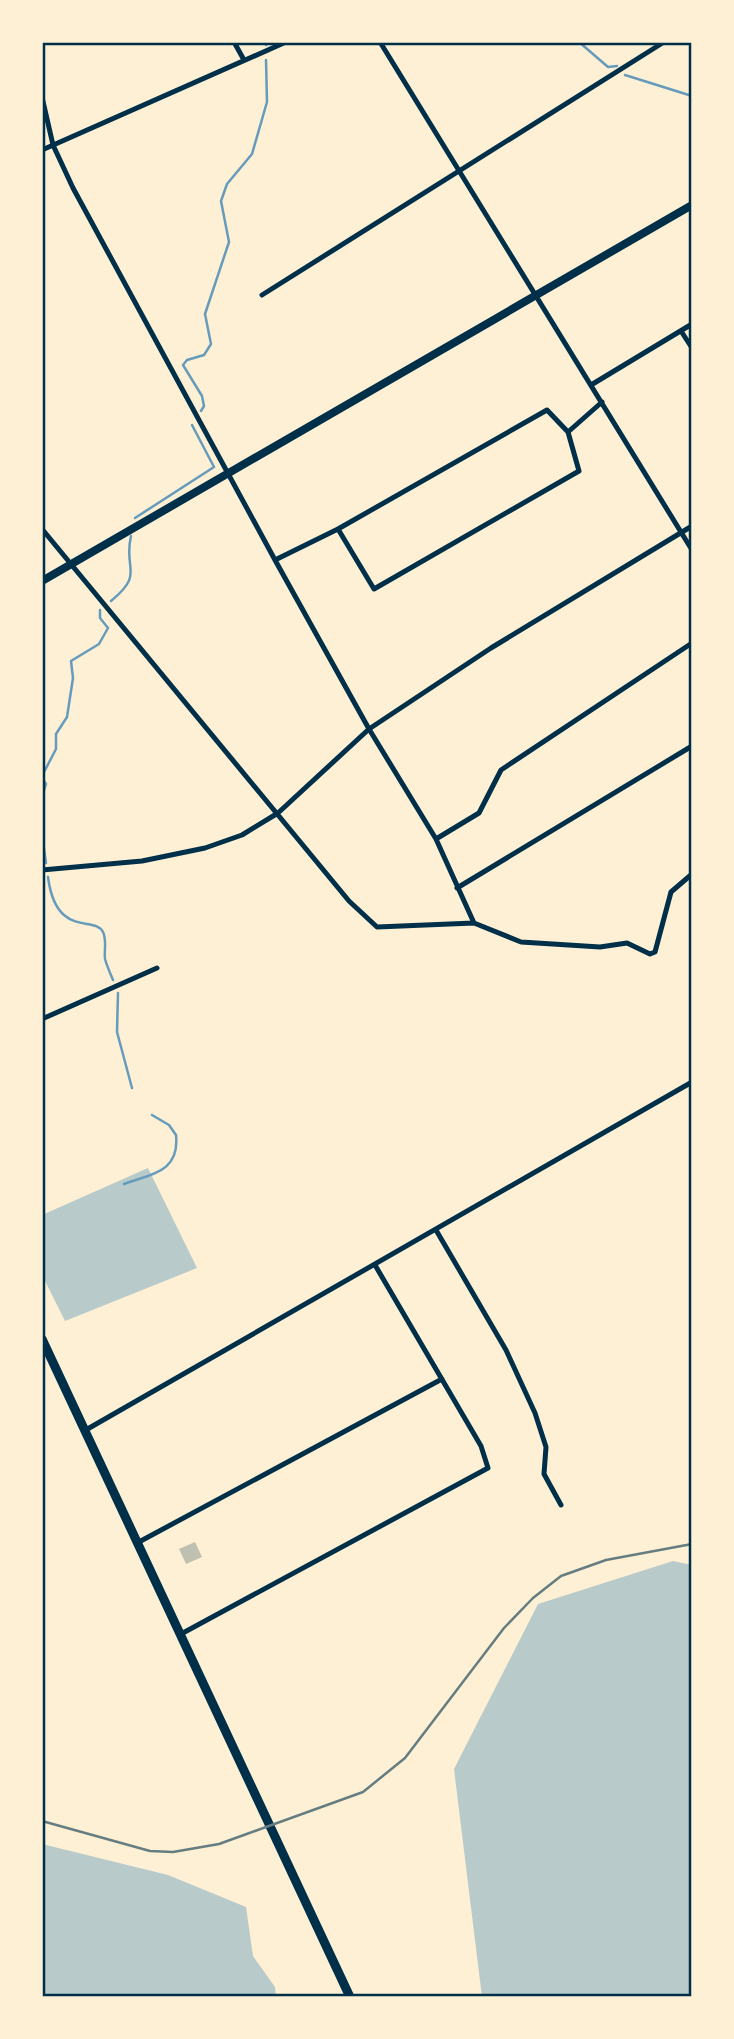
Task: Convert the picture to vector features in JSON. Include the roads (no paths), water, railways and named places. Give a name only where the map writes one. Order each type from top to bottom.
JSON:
[{"type":"main road","points":[[42,581],[226,472],[692,205]]},
{"type":"main road","points":[[42,1339],[350,1997]]},
{"type":"street","points":[[234,42],[244,60]]},
{"type":"street","points":[[42,150],[286,42]]},
{"type":"street","points":[[380,42],[462,171],[534,294],[692,550]]},
{"type":"street","points":[[262,295],[664,42]]},
{"type":"street","points":[[42,97],[54,145],[73,188],[369,729],[436,839],[474,923]]},
{"type":"street","points":[[591,385],[692,324]]},
{"type":"street","points":[[681,331],[692,348]]},
{"type":"street","points":[[568,432],[602,402]]},
{"type":"street","points":[[275,560],[338,529],[547,410],[568,432],[579,471],[374,589],[338,529]]},
{"type":"street","points":[[42,870],[142,861],[205,848],[242,835],[278,813],[369,729],[491,648],[692,526]]},
{"type":"street","points":[[42,529],[349,901],[377,927],[474,923],[521,942],[600,947],[627,943],[650,954],[655,952],[671,892],[692,874]]},
{"type":"street","points":[[436,839],[479,813],[501,770],[692,643]]},
{"type":"street","points":[[457,888],[692,746]]},
{"type":"street","points":[[42,1018],[157,968]]},
{"type":"street","points":[[84,1430],[692,1082]]},
{"type":"street","points":[[436,1230],[506,1350],[535,1413],[546,1447],[544,1474],[561,1505]]},
{"type":"street","points":[[181,1634],[488,1468],[481,1446],[375,1265]]},
{"type":"street","points":[[137,1543],[295,1461],[442,1379]]},
{"type":"waterway","points":[[579,42],[608,67],[617,66]]},
{"type":"waterway","points":[[201,411],[204,406],[202,396],[183,365],[187,360],[204,355],[211,344],[205,314],[229,242],[221,201],[227,184],[252,154],[267,102],[266,60]]},
{"type":"waterway","points":[[625,75],[692,96]]},
{"type":"waterway","points":[[135,518],[214,467],[192,425]]},
{"type":"waterway","points":[[111,601],[121,592],[130,577],[131,536]]},
{"type":"waterway","points":[[42,776],[56,749],[56,734],[67,717],[73,678],[71,661],[99,644],[108,628],[100,618],[100,610]]},
{"type":"waterway","points":[[42,778],[46,784],[42,797]]},
{"type":"waterway","points":[[42,835],[46,863]]},
{"type":"waterway","points":[[48,877],[52,896],[59,909],[67,917],[99,927],[103,932],[105,959],[113,980]]},
{"type":"waterway","points":[[118,993],[117,1032],[132,1088]]},
{"type":"waterway","points":[[124,1184],[161,1170],[173,1157],[176,1135],[169,1125],[152,1115]]},
{"type":"railway","points":[[42,1821],[150,1851],[173,1852],[219,1844],[363,1792],[405,1758],[504,1628],[533,1598],[561,1576],[606,1560],[692,1544]]}]
